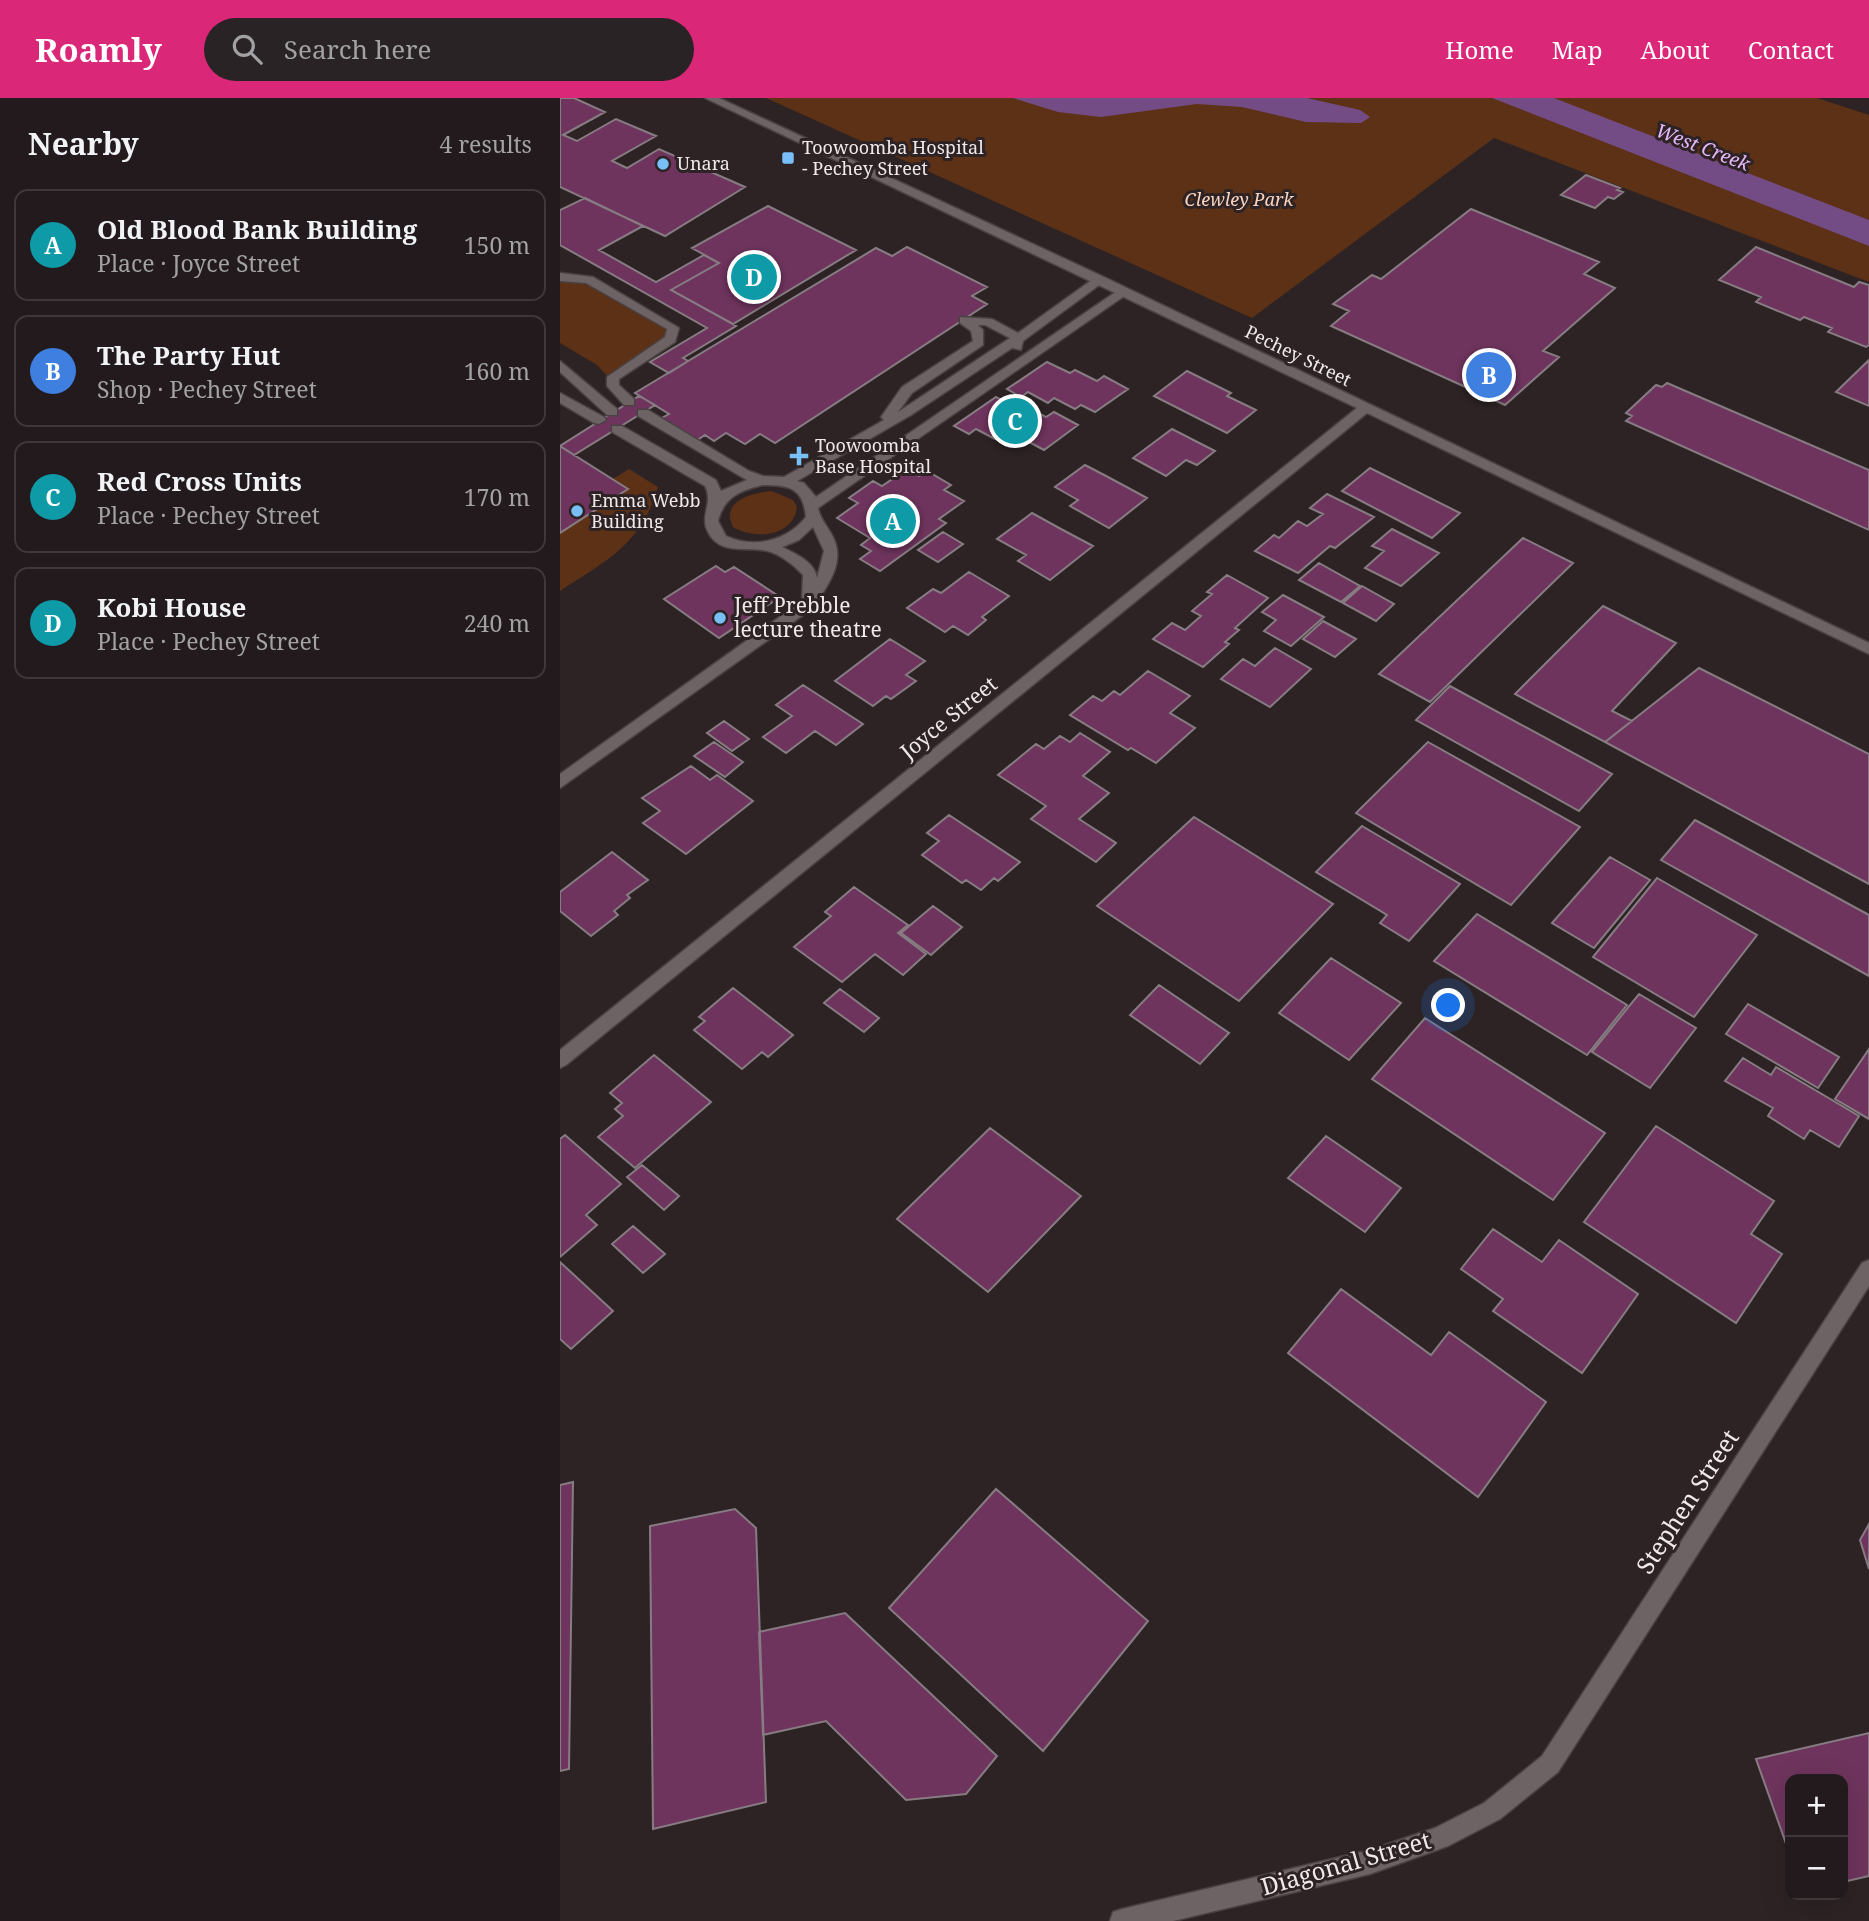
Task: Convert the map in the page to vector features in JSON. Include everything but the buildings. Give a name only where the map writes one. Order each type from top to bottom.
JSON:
[{"type":"street","name":"Pechey Street","points":[[710,98],[1100,280],[1869,649]]},
{"type":"street","points":[[560,277],[589,280],[673,328],[671,339],[613,377],[613,386],[629,401]]},
{"type":"street","points":[[785,482],[826,461],[1100,280]]},
{"type":"street","points":[[621,427],[711,483],[717,496],[711,522],[717,534],[730,543],[748,547],[769,546],[789,540],[804,530],[814,510],[1124,292]]},
{"type":"street","points":[[882,425],[907,390],[979,342],[977,330],[964,320],[988,322],[1017,337]]},
{"type":"street","points":[[1017,337],[1018,364]]},
{"type":"street","points":[[560,365],[612,412]]},
{"type":"street","points":[[560,397],[599,420]]},
{"type":"street","name":"Joyce Street","points":[[560,1060],[1365,408]]},
{"type":"street","points":[[643,413],[744,474],[764,481]]},
{"type":"street","points":[[560,782],[808,604],[831,567],[832,551],[828,535],[814,510],[808,492],[785,482],[764,481],[738,487],[722,497],[713,509]]},
{"type":"street","points":[[769,546],[798,561],[810,574],[808,604]]},
{"type":"street","name":"Stephen Street","points":[[1550,1764],[1869,1269]]},
{"type":"street","name":"Diagonal Street","points":[[1122,1921],[1370,1862],[1440,1838],[1492,1811],[1550,1764]]},
{"type":"green space","name":"Clewley Park","points":[[766,98],[1817,98],[1869,115],[1869,282],[1494,138],[1252,318]]},
{"type":"green space","points":[[560,279],[579,279],[666,327],[669,334],[663,341],[608,377],[597,365],[560,343]]},
{"type":"green space","points":[[629,469],[658,487],[642,523],[632,537],[607,560],[560,591],[560,533],[628,490],[613,479]]},
{"type":"green space","points":[[772,491],[793,500],[797,507],[788,525],[781,530],[762,534],[752,534],[733,527],[730,518],[734,505],[747,496]]},
{"type":"shaded area","points":[[1013,98],[1307,98],[1360,110],[1370,117],[1361,123],[1306,122],[1242,107],[1197,104],[1101,117],[1058,112]]},
{"type":"shaded area","points":[[1492,98],[1554,98],[1869,220],[1869,246]]},
{"type":"place","name":"Toowoomba Hospital - Pechey Street","points":[[788,158]]},
{"type":"place","name":"Unara","points":[[663,164]]},
{"type":"place","name":"Kobi House","points":[[754,277]]},
{"type":"place","name":"The Party Hut","points":[[1489,375]]},
{"type":"place","name":"Red Cross Units","points":[[1015,421]]},
{"type":"place","name":"Toowoomba Base Hospital","points":[[799,456]]},
{"type":"place","name":"Emma Webb Building","points":[[577,511]]},
{"type":"place","name":"Old Blood Bank Building","points":[[893,521]]},
{"type":"place","name":"Jeff Prebble lecture theatre","points":[[720,618]]},
{"type":"water label","name":"West Creek","points":[[1703,147]]}]
